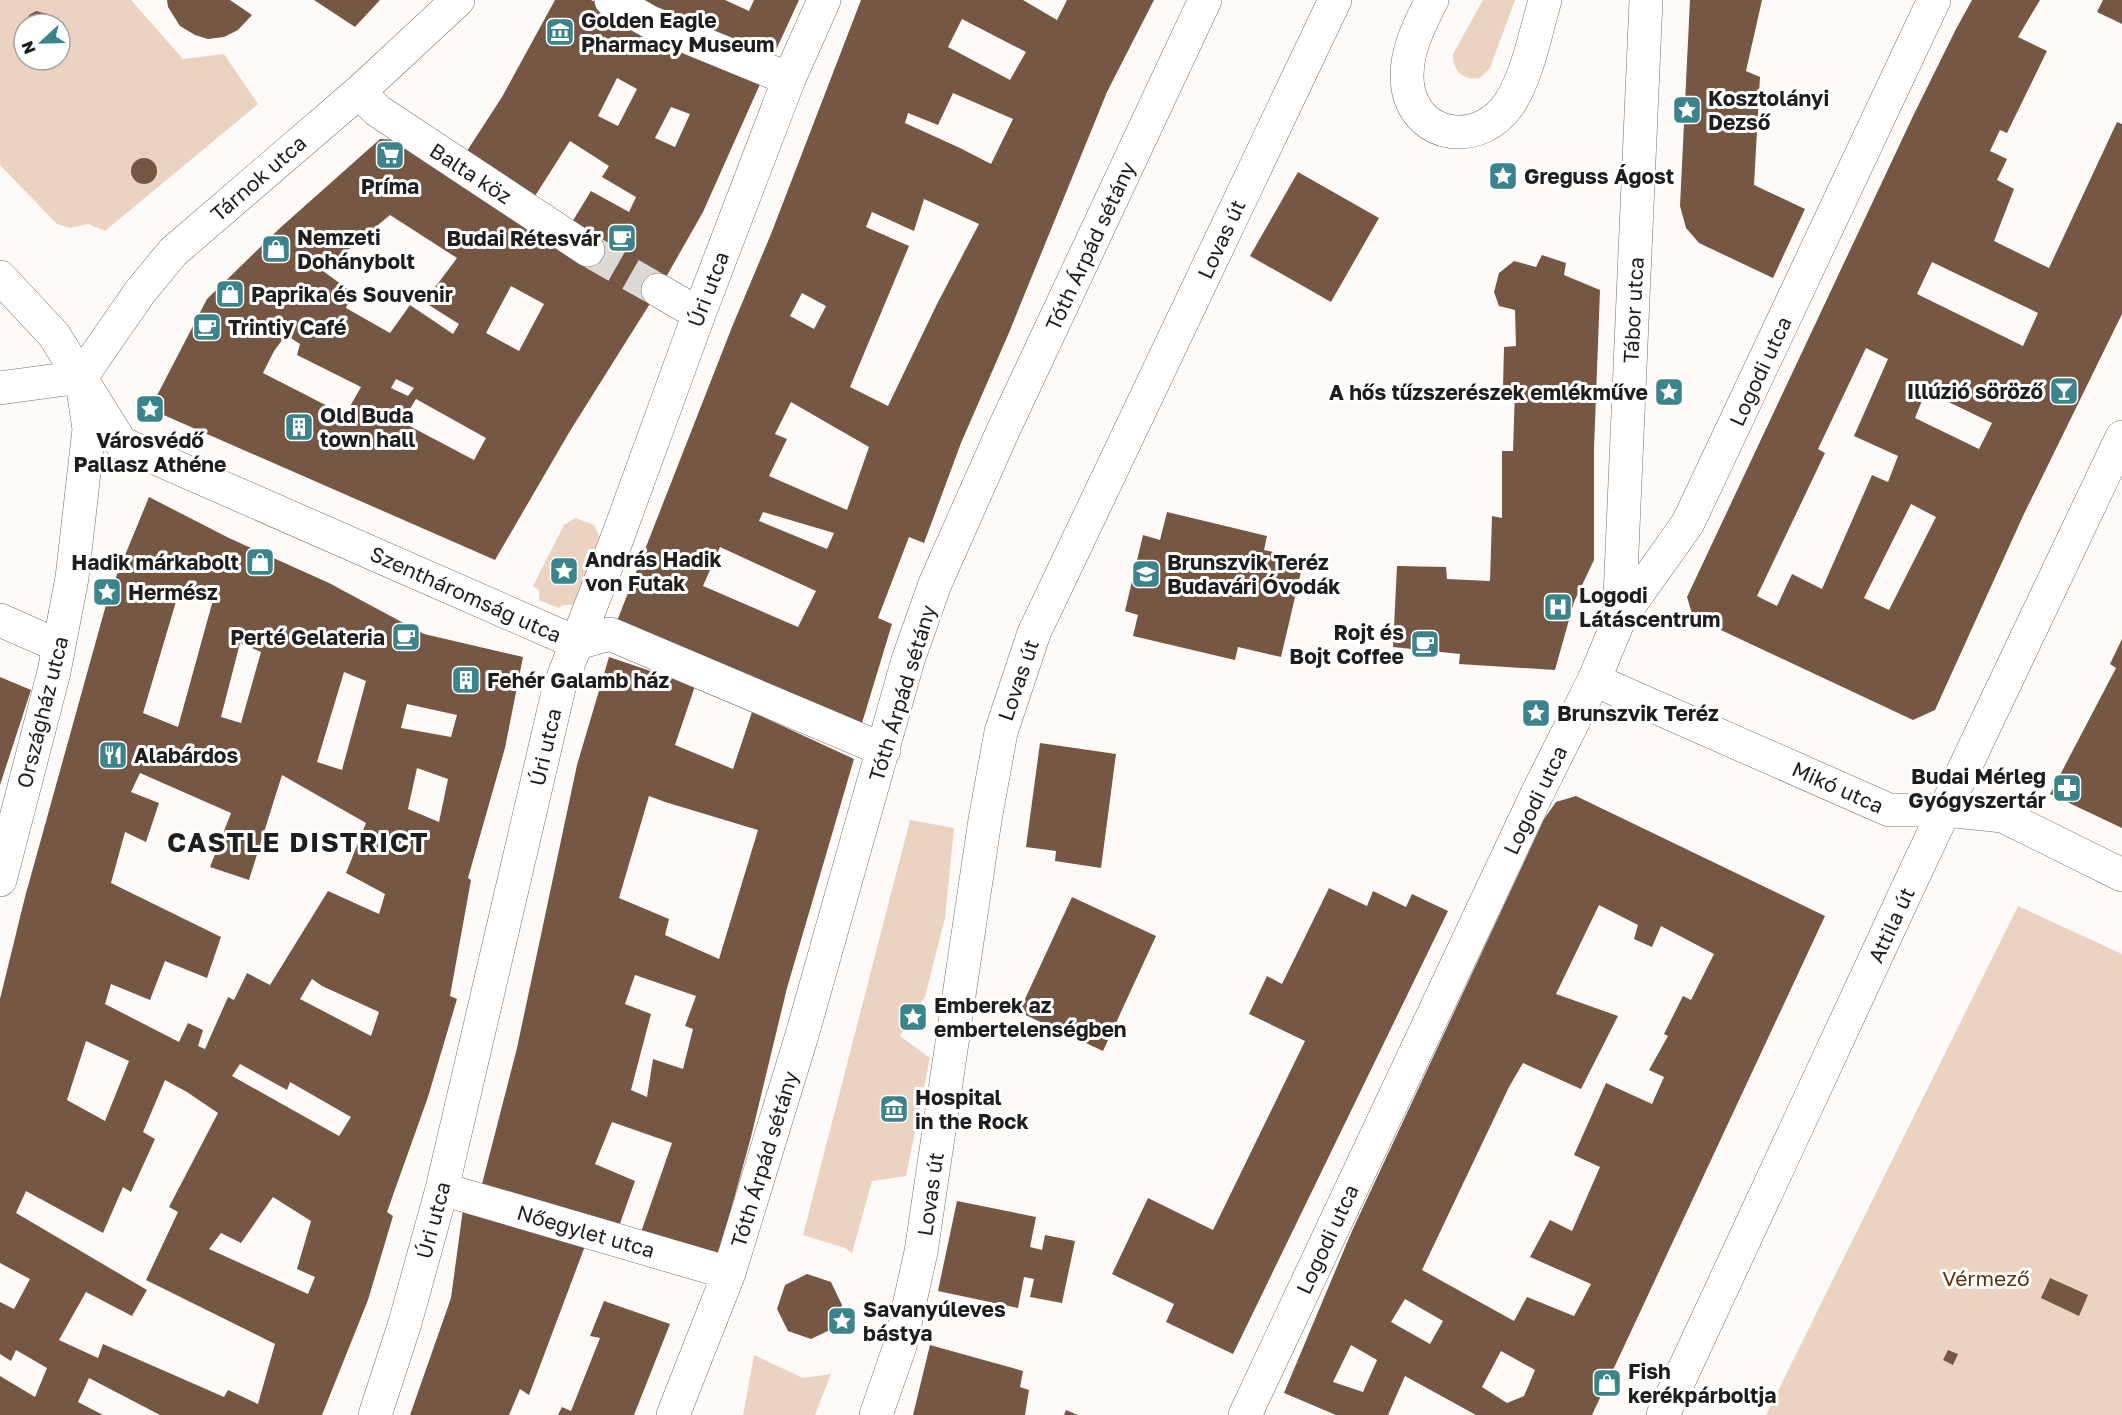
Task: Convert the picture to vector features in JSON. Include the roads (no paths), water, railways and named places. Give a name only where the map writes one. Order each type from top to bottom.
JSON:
[{"type":"street","name":"Tárnok utca","points":[[81,377],[140,291],[172,252],[358,92],[458,0]]},
{"type":"street","points":[[611,0],[650,22],[789,79]]},
{"type":"street","name":"Úri utca","points":[[375,1415],[405,1323],[442,1189],[559,687],[789,79],[824,0]]},
{"type":"street","name":"Tóth Árpád sétány","points":[[673,1415],[729,1274],[799,1044],[908,660],[935,584],[1002,433],[1205,0]]},
{"type":"street","name":"Lovas út","points":[[876,1415],[900,1346],[921,1252],[985,820],[1001,732],[1034,633],[1335,0]]},
{"type":"street","points":[[1432,0],[1411,49],[1407,69],[1408,87],[1413,104],[1422,118],[1436,128],[1462,133],[1488,124],[1508,106],[1519,88],[1545,0]]},
{"type":"street","name":"Tábor utca","points":[[1619,620],[1646,0]]},
{"type":"street","name":"Logodi utca","points":[[1245,1415],[1559,749],[1594,680],[1619,620],[1688,523],[1934,0]]},
{"type":"street","name":"Balta köz","points":[[358,92],[378,111],[588,250]]},
{"type":"street","name":"Szentháromság utca","points":[[0,277],[12,309],[54,335],[121,443],[577,643],[610,634],[884,750]]},
{"type":"street","points":[[658,290],[699,314]]},
{"type":"street","points":[[0,388],[81,377]]},
{"type":"street","name":"Országház utca","points":[[0,880],[59,646],[72,578],[89,429],[81,377]]},
{"type":"street","name":"Attila út","points":[[1663,1415],[2122,437]]},
{"type":"street","points":[[0,620],[59,646]]},
{"type":"street","name":"Mikó utca","points":[[1594,680],[1889,810],[1945,810],[2003,816],[2122,875]]},
{"type":"street","name":"Nőegylet utca","points":[[442,1189],[729,1274]]},
{"type":"tunnel","points":[[588,250],[658,290]]},
{"type":"place","name":"Golden Eagle Pharmacy Museum","points":[[560,32]]},
{"type":"place","name":"Kosztolányi Dezső","points":[[1687,110]]},
{"type":"place","name":"Príma","points":[[390,155]]},
{"type":"place","name":"Greguss Ágost","points":[[1503,176]]},
{"type":"place","name":"Budai Rétesvár","points":[[622,238]]},
{"type":"place","name":"Nemzeti Dohánybolt","points":[[276,249]]},
{"type":"place","name":"Paprika és Souvenir","points":[[230,294]]},
{"type":"place","name":"Trintiy Café","points":[[207,327]]},
{"type":"place","name":"Illúzió söröző","points":[[2064,391]]},
{"type":"place","name":"A hős tűzszerészek emlékműve","points":[[1669,392]]},
{"type":"place","name":"Városvédő Pallasz Athéne","points":[[150,409]]},
{"type":"place","name":"Old Buda town hall","points":[[299,427]]},
{"type":"place","name":"Hadik márkabolt","points":[[260,562]]},
{"type":"place","name":"András Hadik von Futak","points":[[564,571]]},
{"type":"place","name":"Brunszvik Teréz Budavári Óvodák","points":[[1146,574]]},
{"type":"place","name":"Hermész","points":[[107,592]]},
{"type":"place","name":"Logodi Látáscentrum","points":[[1558,607]]},
{"type":"place","name":"Perté Gelateria","points":[[406,637]]},
{"type":"place","name":"Rojt és Bojt Coffee","points":[[1425,644]]},
{"type":"place","name":"Fehér Galamb ház","points":[[466,680]]},
{"type":"place","name":"Brunszvik Teréz","points":[[1536,713]]},
{"type":"place","name":"Alabárdos","points":[[113,755]]},
{"type":"place","name":"Budai Mérleg Gyógyszertár","points":[[2067,788]]},
{"type":"place","name":"Emberek az embertelenségben","points":[[913,1017]]},
{"type":"place","name":"Hospital in the Rock","points":[[894,1109]]},
{"type":"place","name":"Savanyúleves bástya","points":[[842,1321]]},
{"type":"place","name":"Fish kerékpárboltja","points":[[1607,1383]]},
{"type":"district","name":"CASTLE DISTRICT","points":[[298,842]]},
{"type":"park label","name":"Vérmező","points":[[1986,1278]]}]
